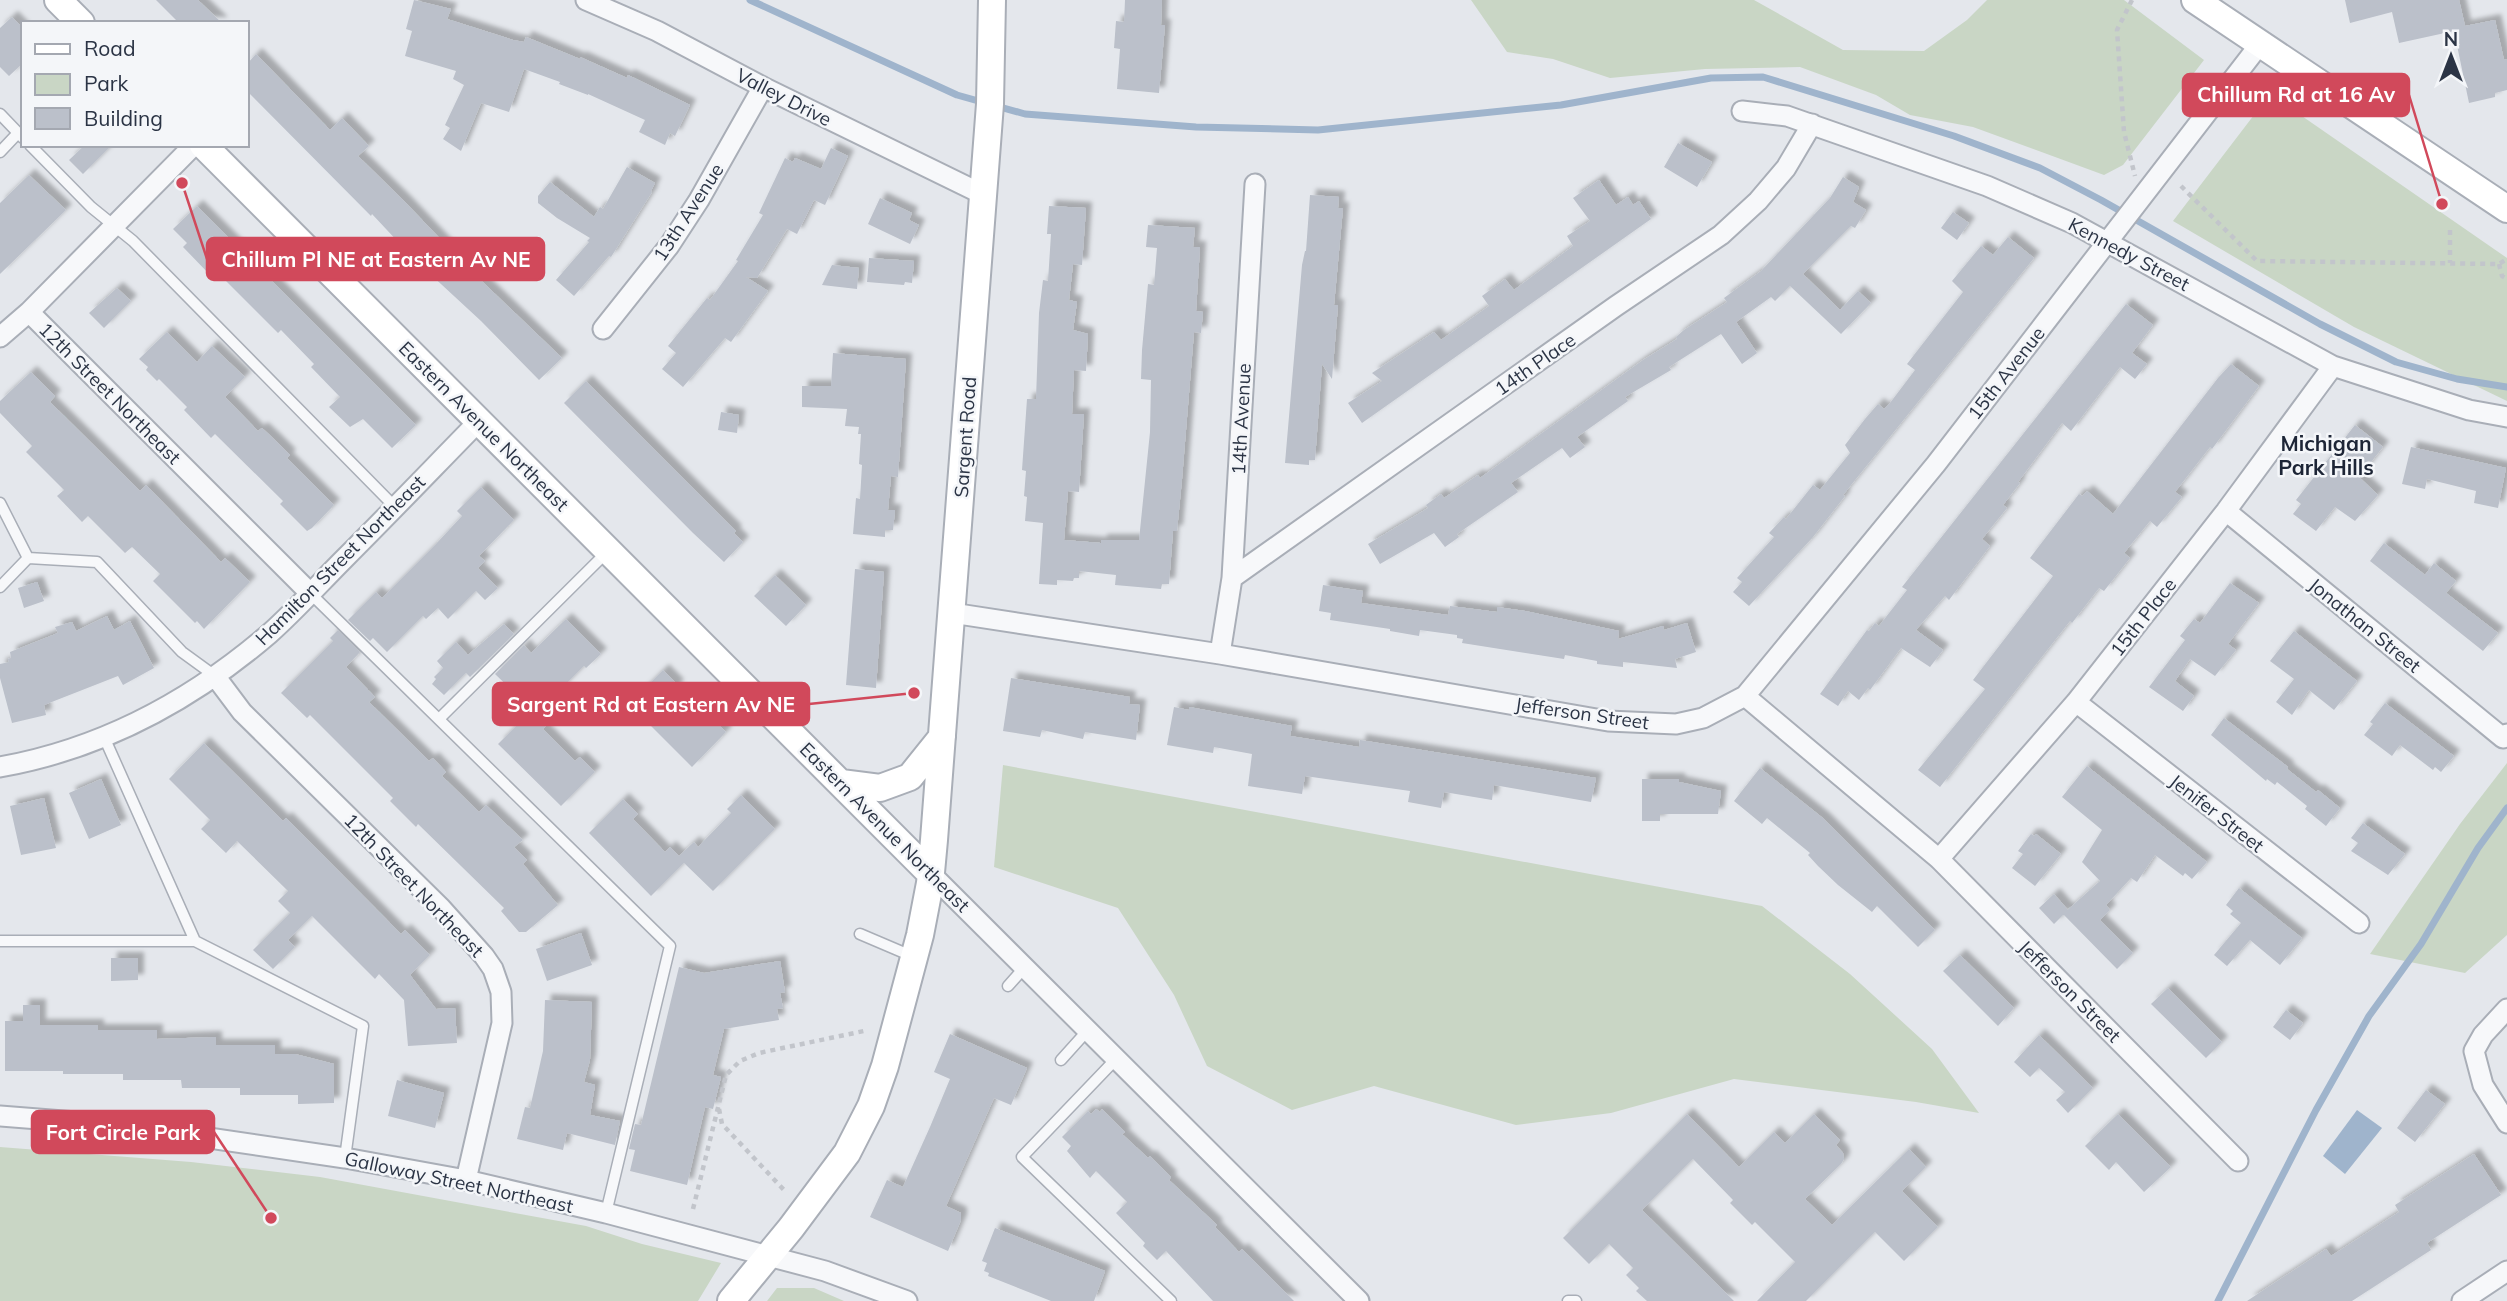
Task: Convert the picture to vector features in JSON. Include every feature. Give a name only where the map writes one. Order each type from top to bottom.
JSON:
[{"type":"main road","points":[[58,0],[79,21]]},
{"type":"main road","name":"Sargent Road","points":[[731,1301],[847,1153],[863,1125],[879,1087],[915,957],[931,874],[952,613],[990,103],[992,0]]},
{"type":"main road","points":[[2195,0],[2507,209]]},
{"type":"main road","name":"Eastern Avenue Northeast","points":[[205,147],[931,874]]},
{"type":"main road","points":[[841,783],[880,788],[909,777],[942,737]]},
{"type":"street","name":"Valley Drive","points":[[586,0],[657,31],[762,87],[982,194]]},
{"type":"street","name":"15th Avenue","points":[[1745,696],[1936,464],[2260,44]]},
{"type":"street","name":"13th Avenue","points":[[603,330],[669,246],[699,200],[762,87]]},
{"type":"street","name":"Kennedy Street","points":[[1742,111],[1777,113],[1987,186],[2106,241],[2333,366],[2469,410],[2507,417]]},
{"type":"street","name":"14th Place","points":[[1232,578],[1616,306],[1721,235],[1758,201],[1786,168],[1812,124]]},
{"type":"street","points":[[0,337],[29,312],[192,147]]},
{"type":"street","name":"14th Avenue","points":[[1220,653],[1232,578],[1255,184]]},
{"type":"street","name":"12th Street Northeast","points":[[29,312],[310,593]]},
{"type":"street","name":"15th Place","points":[[1939,859],[2077,702],[2226,511],[2333,366]]},
{"type":"street","name":"Hamilton Street Northeast","points":[[0,767],[50,755],[104,737],[168,706],[215,676],[272,631],[479,421]]},
{"type":"street","name":"Jonathan Street","points":[[2226,511],[2505,736]]},
{"type":"street","name":"Jefferson Street","points":[[952,613],[1220,653],[1625,722],[1676,724],[1703,718],[1745,696],[1939,859],[2238,1161]]},
{"type":"street","name":"12th Street Northeast","points":[[215,676],[242,712],[441,908],[493,969],[501,992],[502,1023],[466,1180]]},
{"type":"street","name":"Jenifer Street","points":[[2077,702],[2358,923]]},
{"type":"street","name":"Eastern Avenue Northeast","points":[[931,874],[1359,1301]]},
{"type":"street","points":[[2507,1009],[2483,1035],[2474,1051],[2483,1086],[2507,1123]]},
{"type":"street","name":"Galloway Street Northeast","points":[[0,1116],[127,1126],[345,1158],[466,1180],[606,1213],[768,1256],[825,1272],[907,1301]]},
{"type":"street","points":[[2462,1301],[2507,1271]]},
{"type":"lane","points":[[0,114],[20,136],[0,152]]},
{"type":"lane","points":[[32,147],[91,207],[133,241],[395,507]]},
{"type":"lane","points":[[0,503],[28,558]]},
{"type":"lane","points":[[439,719],[608,551]]},
{"type":"lane","points":[[0,587],[28,558],[97,562],[182,652],[215,676]]},
{"type":"lane","points":[[310,593],[670,946],[606,1213]]},
{"type":"lane","points":[[104,737],[195,941]]},
{"type":"lane","points":[[860,934],[915,957]]},
{"type":"lane","points":[[0,941],[195,941],[363,1026],[345,1158]]},
{"type":"lane","points":[[1008,986],[1025,967]]},
{"type":"lane","points":[[1062,1060],[1088,1030]]},
{"type":"lane","points":[[1116,1059],[1022,1157],[1171,1301]]},
{"type":"lane","points":[[1568,1301],[1576,1301]]},
{"type":"path","points":[[2132,0],[2118,30],[2124,132],[2135,177]]},
{"type":"path","points":[[2181,186],[2257,261],[2500,264],[2507,259]]},
{"type":"path","points":[[2450,230],[2450,263]]},
{"type":"path","points":[[2500,264],[2502,275],[2507,279]]},
{"type":"path","points":[[693,1209],[726,1075],[740,1060],[864,1031]]},
{"type":"path","points":[[719,1104],[722,1124],[784,1190]]},
{"type":"green space","points":[[1471,0],[1754,0],[1843,50],[1924,51],[1967,20],[1987,0],[2124,0],[2204,60],[2123,165],[2104,175],[1973,127],[1910,115],[1876,95],[1800,67],[1705,69],[1610,78],[1553,59],[1507,52]]},
{"type":"green space","points":[[2270,94],[2507,258],[2507,401],[2354,327],[2173,221]]},
{"type":"green space","points":[[2507,763],[2507,935],[2465,973],[2370,954],[2460,824]]},
{"type":"green space","points":[[1003,765],[1762,906],[1850,974],[1932,1049],[1979,1113],[1916,1102],[1734,1079],[1611,1113],[1516,1125],[1374,1086],[1292,1110],[1207,1066],[1174,995],[1118,908],[994,867]]},
{"type":"green space","points":[[0,1147],[191,1162],[320,1177],[586,1226],[642,1244],[721,1263],[698,1301],[0,1301]]},
{"type":"green space","points":[[777,1288],[814,1288],[844,1301],[767,1301]]},
{"type":"water","points":[[2357,1110],[2382,1128],[2345,1174],[2323,1156]]},
{"type":"building","points":[[156,0],[198,0],[220,21],[177,21]]},
{"type":"building","points":[[414,0],[451,9],[447,19],[513,40],[524,42],[526,37],[627,78],[628,75],[690,105],[675,136],[670,133],[665,145],[639,132],[645,120],[524,69],[509,112],[481,103],[461,151],[443,139],[450,128],[445,125],[464,85],[453,79],[456,71],[405,56],[412,31],[406,29]]},
{"type":"building","points":[[1125,0],[1162,0],[1161,25],[1165,25],[1159,93],[1117,89],[1120,49],[1114,48],[1116,21],[1124,22]]},
{"type":"building","points":[[2345,0],[2459,0],[2465,26],[2495,20],[2504,60],[2507,59],[2507,90],[2495,93],[2495,97],[2469,103],[2454,31],[2399,43],[2392,12],[2350,23]]},
{"type":"building","points":[[12,17],[21,26],[21,65],[9,76],[0,67],[0,28]]},
{"type":"building","points":[[256,54],[330,130],[342,118],[369,146],[358,156],[466,266],[562,358],[539,380],[248,92],[248,63]]},
{"type":"building","points":[[1678,143],[1712,162],[1697,187],[1664,167]]},
{"type":"building","points":[[83,147],[110,147],[83,174],[69,160]]},
{"type":"building","points":[[831,148],[848,156],[825,205],[814,200],[797,234],[787,229],[757,278],[746,277],[768,291],[731,342],[725,338],[683,387],[662,369],[676,353],[668,346],[707,298],[710,300],[738,261],[736,260],[763,215],[759,213],[785,158],[793,162],[795,158],[821,169]]},
{"type":"building","points":[[627,167],[655,183],[652,192],[611,257],[609,256],[574,296],[556,280],[590,238],[538,203],[538,196],[550,182],[594,217],[600,207],[603,209]]},
{"type":"building","points":[[29,175],[66,210],[0,274],[0,203]]},
{"type":"building","points":[[1843,177],[1859,187],[1853,202],[1866,210],[1855,228],[1851,226],[1803,274],[1840,310],[1858,291],[1871,303],[1841,334],[1790,286],[1775,301],[1771,297],[1736,322],[1757,353],[1742,364],[1721,334],[1669,367],[1671,370],[1625,397],[1628,401],[1577,437],[1585,447],[1570,458],[1562,448],[1511,483],[1518,492],[1457,534],[1459,537],[1445,547],[1434,533],[1380,564],[1368,544],[1428,508],[1426,505],[1441,494],[1444,498],[1478,475],[1480,478],[1643,360],[1677,339],[1684,330],[1727,302],[1724,298],[1761,271],[1830,198]]},
{"type":"building","points":[[1599,180],[1616,205],[1628,197],[1633,205],[1639,201],[1651,219],[1362,423],[1348,403],[1382,381],[1372,373],[1434,332],[1441,340],[1489,306],[1482,296],[1505,279],[1514,290],[1573,246],[1567,236],[1590,221],[1573,198]]},
{"type":"building","points":[[1310,195],[1339,197],[1338,208],[1343,208],[1334,305],[1338,305],[1332,379],[1322,364],[1315,460],[1309,460],[1309,465],[1285,463]]},
{"type":"building","points":[[880,198],[912,213],[909,220],[919,225],[910,244],[868,224]]},
{"type":"building","points":[[197,206],[416,425],[392,448],[363,419],[350,427],[329,407],[340,397],[311,367],[314,364],[281,330],[278,333],[217,272],[212,277],[183,247],[187,243],[173,229]]},
{"type":"building","points":[[1049,206],[1086,208],[1082,265],[1073,264],[1069,300],[1077,302],[1073,330],[1088,334],[1086,371],[1074,370],[1072,414],[1084,414],[1079,492],[1068,491],[1064,540],[1101,543],[1101,540],[1139,540],[1150,432],[1151,380],[1141,379],[1142,350],[1148,284],[1154,285],[1157,248],[1146,247],[1148,225],[1195,228],[1193,247],[1200,247],[1196,311],[1203,312],[1201,333],[1194,332],[1177,531],[1173,531],[1169,584],[1162,584],[1161,589],[1115,585],[1116,575],[1079,571],[1079,578],[1074,578],[1073,581],[1057,580],[1057,585],[1039,584],[1043,523],[1025,521],[1026,471],[1022,470],[1027,399],[1036,399],[1039,313],[1043,280],[1048,281],[1051,234],[1047,234]]},
{"type":"building","points":[[1953,212],[1969,223],[1957,240],[1941,228]]},
{"type":"building","points":[[2008,237],[2034,258],[1843,495],[1845,496],[1813,537],[1749,606],[1733,592],[1742,582],[1737,578],[1774,537],[1769,533],[1784,517],[1786,519],[1813,485],[1820,490],[1850,453],[1845,445],[1865,419],[1878,404],[1884,409],[1915,370],[1907,364],[1963,292],[1952,281],[1981,246],[1993,255]]},
{"type":"building","points":[[869,258],[914,261],[912,283],[905,282],[904,285],[867,282]]},
{"type":"building","points":[[832,265],[859,268],[857,289],[822,285]]},
{"type":"building","points":[[117,288],[131,301],[104,328],[89,313]]},
{"type":"building","points":[[2126,304],[2153,325],[2132,353],[2147,364],[2135,379],[2120,367],[2071,431],[2062,423],[2018,482],[2020,483],[2003,505],[2007,508],[1982,539],[1990,546],[1949,600],[1945,596],[1916,630],[1943,650],[1930,667],[1901,648],[1870,690],[1868,688],[1859,700],[1848,691],[1838,706],[1820,694],[1867,630],[1875,623],[1879,626],[1907,590],[1902,587]]},
{"type":"building","points":[[167,332],[197,362],[212,346],[245,377],[225,397],[258,431],[262,428],[276,441],[290,455],[287,458],[334,505],[312,528],[307,531],[280,504],[283,501],[215,434],[211,438],[184,410],[187,407],[146,370],[148,367],[139,359]]},
{"type":"building","points":[[833,353],[906,359],[898,477],[891,476],[888,510],[895,510],[893,530],[885,530],[885,537],[853,534],[856,498],[860,499],[862,465],[859,464],[859,427],[845,426],[847,409],[802,407],[802,386],[831,386]]},
{"type":"building","points":[[2231,364],[2259,386],[2212,449],[2210,447],[2175,492],[2182,497],[2157,527],[2150,521],[2124,553],[2130,558],[2104,591],[2099,588],[2072,623],[2070,621],[1940,787],[1918,770],[1985,689],[1973,680],[2053,576],[2030,558],[2079,494],[2082,496],[2087,491],[2113,514]]},
{"type":"building","points":[[31,372],[55,396],[50,402],[140,491],[146,485],[221,562],[225,558],[250,582],[204,629],[153,581],[160,574],[132,547],[125,553],[88,516],[82,522],[57,496],[64,490],[26,452],[32,446],[0,413],[0,401]]},
{"type":"building","points":[[586,381],[736,531],[734,533],[743,542],[724,562],[564,403]]},
{"type":"building","points":[[721,412],[739,415],[737,433],[718,430]]},
{"type":"building","points":[[2355,425],[2383,447],[2359,477],[2378,495],[2355,521],[2335,507],[2316,531],[2293,514],[2301,504],[2296,500]]},
{"type":"building","points":[[2411,447],[2506,468],[2498,508],[2474,503],[2476,491],[2427,479],[2425,489],[2402,484]]},
{"type":"building","points":[[481,487],[514,520],[479,556],[485,561],[478,568],[498,588],[485,600],[476,591],[448,619],[438,608],[426,619],[423,616],[387,652],[373,638],[370,641],[348,620],[376,592],[382,598],[436,544],[462,516],[457,511]]},
{"type":"building","points":[[2384,543],[2425,575],[2434,563],[2456,581],[2446,593],[2498,633],[2483,651],[2370,561]]},
{"type":"building","points":[[855,569],[884,572],[876,688],[846,685]]},
{"type":"building","points":[[775,575],[806,605],[786,626],[754,596]]},
{"type":"building","points":[[37,582],[44,601],[24,608],[18,588]]},
{"type":"building","points":[[2230,583],[2259,603],[2228,644],[2236,650],[2215,676],[2190,659],[2175,681],[2194,696],[2183,711],[2149,687],[2185,640],[2180,636],[2194,619],[2200,623]]},
{"type":"building","points":[[1323,585],[1363,591],[1361,603],[1448,615],[1450,606],[1497,612],[1497,607],[1619,631],[1618,639],[1663,626],[1664,630],[1687,623],[1696,652],[1675,659],[1677,668],[1623,662],[1623,667],[1597,664],[1597,661],[1565,655],[1564,659],[1462,643],[1463,639],[1457,638],[1457,635],[1420,630],[1419,636],[1390,631],[1330,620],[1331,613],[1319,611]]},
{"type":"building","points":[[107,616],[114,630],[130,621],[154,668],[123,685],[118,676],[44,705],[46,715],[12,723],[0,678],[0,664],[9,662],[10,652],[58,633],[55,627],[72,622],[76,631]]},
{"type":"building","points":[[566,619],[601,654],[586,668],[584,666],[539,715],[548,724],[543,729],[575,761],[580,757],[595,772],[561,806],[498,744],[532,710],[495,674],[524,645],[531,653]]},
{"type":"building","points":[[504,624],[514,634],[470,677],[466,673],[444,695],[432,684],[436,679],[434,677],[443,668],[437,661],[456,642],[468,655]]},
{"type":"building","points":[[338,630],[360,652],[346,667],[375,697],[369,702],[429,761],[433,758],[446,772],[442,776],[479,812],[486,805],[523,840],[514,847],[527,860],[523,864],[558,905],[526,932],[519,932],[501,911],[504,908],[418,824],[416,827],[390,801],[393,798],[310,715],[307,718],[281,693],[333,641],[330,638]]},
{"type":"building","points":[[2294,631],[2357,681],[2334,710],[2309,690],[2292,715],[2276,702],[2294,679],[2270,661]]},
{"type":"building","points":[[663,670],[678,685],[674,690],[706,722],[711,718],[726,732],[692,767],[629,704]]},
{"type":"building","points":[[1011,678],[1130,697],[1129,704],[1140,705],[1136,740],[1085,732],[1083,739],[1042,730],[1040,737],[1003,731]]},
{"type":"building","points":[[2385,703],[2454,756],[2441,772],[2435,767],[2433,770],[2400,745],[2392,756],[2364,735],[2373,724],[2370,722]]},
{"type":"building","points":[[1174,707],[1189,710],[1189,707],[1292,726],[1290,736],[1359,747],[1360,740],[1596,778],[1591,802],[1494,785],[1492,800],[1444,792],[1441,808],[1408,802],[1410,791],[1305,776],[1302,794],[1248,786],[1252,754],[1214,747],[1213,753],[1167,745]]},
{"type":"building","points":[[2224,718],[2340,808],[2326,826],[2305,809],[2307,806],[2277,782],[2275,785],[2267,779],[2266,781],[2211,735]]},
{"type":"building","points":[[204,743],[283,821],[286,818],[401,934],[405,930],[430,955],[410,975],[436,1009],[455,1008],[457,1043],[408,1046],[404,1000],[379,974],[375,979],[312,916],[288,940],[295,947],[273,969],[253,950],[290,913],[278,901],[288,891],[237,841],[226,853],[201,829],[210,820],[169,779]]},
{"type":"building","points":[[2087,766],[2207,862],[2192,879],[2185,873],[2183,876],[2155,855],[2137,882],[2131,878],[2106,905],[2110,910],[2100,920],[2133,953],[2117,969],[2063,914],[2100,881],[2082,862],[2102,830],[2062,797]]},
{"type":"building","points":[[1760,768],[1824,819],[1935,930],[1918,947],[1877,906],[1872,912],[1838,885],[1808,855],[1810,853],[1767,818],[1762,824],[1734,801]]},
{"type":"building","points":[[101,779],[121,825],[89,839],[69,793]]},
{"type":"building","points":[[1642,779],[1679,779],[1679,782],[1721,791],[1718,814],[1660,814],[1660,821],[1642,821]]},
{"type":"building","points":[[741,795],[775,829],[713,891],[684,863],[651,896],[589,833],[623,799],[638,814],[633,819],[665,852],[670,847],[679,856],[694,842],[698,847],[731,813],[727,809]]},
{"type":"building","points":[[44,798],[56,848],[21,855],[10,806]]},
{"type":"building","points":[[2363,823],[2405,854],[2388,875],[2351,851],[2358,843],[2351,838]]},
{"type":"building","points":[[2031,834],[2036,834],[2061,854],[2035,886],[2012,868],[2023,854],[2018,851]]},
{"type":"building","points":[[2239,888],[2302,938],[2280,965],[2250,940],[2227,966],[2214,955],[2241,923],[2230,914],[2233,911],[2226,905]]},
{"type":"building","points":[[2054,894],[2068,910],[2054,924],[2039,908]]},
{"type":"building","points":[[581,933],[592,965],[547,981],[536,949]]},
{"type":"building","points":[[1960,955],[2014,1008],[1998,1026],[1943,971]]},
{"type":"building","points":[[111,958],[138,958],[138,980],[111,981]]},
{"type":"building","points":[[780,961],[785,992],[780,993],[783,1008],[777,1009],[779,1020],[724,1029],[713,1075],[721,1077],[713,1109],[705,1107],[687,1185],[630,1171],[635,1150],[629,1149],[635,1124],[641,1125],[679,967],[704,973]]},
{"type":"building","points":[[2168,988],[2222,1042],[2206,1058],[2151,1004]]},
{"type":"building","points":[[545,1000],[592,1002],[590,1060],[584,1082],[595,1085],[590,1115],[620,1121],[615,1145],[567,1133],[563,1150],[517,1139],[525,1107],[530,1108],[543,1051]]},
{"type":"building","points":[[23,1005],[40,1005],[40,1025],[98,1025],[98,1030],[157,1030],[157,1039],[216,1037],[216,1045],[275,1045],[275,1054],[295,1054],[334,1064],[334,1103],[298,1104],[298,1095],[240,1095],[240,1088],[182,1088],[181,1080],[123,1080],[123,1074],[5,1071],[5,1021],[23,1021]]},
{"type":"building","points":[[2286,1010],[2303,1023],[2290,1040],[2273,1027]]},
{"type":"building","points":[[950,1034],[1027,1068],[1011,1105],[994,1098],[946,1206],[961,1213],[961,1220],[948,1251],[870,1217],[887,1180],[903,1187],[930,1127],[950,1079],[934,1072]]},
{"type":"building","points":[[2039,1035],[2093,1088],[2068,1113],[2056,1100],[2065,1092],[2039,1068],[2030,1077],[2014,1062]]},
{"type":"building","points":[[397,1080],[444,1093],[435,1128],[388,1116]]},
{"type":"building","points":[[2426,1090],[2445,1104],[2415,1142],[2397,1128]]},
{"type":"building","points":[[1096,1109],[1100,1112],[1102,1109],[1125,1132],[1122,1134],[1171,1177],[1169,1180],[1217,1225],[1215,1227],[1239,1252],[1242,1249],[1294,1301],[1213,1301],[1166,1251],[1157,1260],[1143,1246],[1145,1243],[1116,1213],[1127,1202],[1096,1171],[1090,1178],[1067,1151],[1071,1146],[1062,1137],[1088,1111],[1091,1114]]},
{"type":"building","points":[[1687,1114],[1739,1167],[1774,1132],[1785,1143],[1814,1114],[1840,1140],[1836,1145],[1843,1153],[1844,1159],[1805,1199],[1832,1225],[1909,1149],[1926,1167],[1902,1191],[1938,1227],[1904,1261],[1875,1232],[1806,1301],[1757,1301],[1795,1262],[1755,1222],[1752,1225],[1730,1203],[1733,1200],[1693,1159],[1642,1210],[1734,1301],[1647,1301],[1636,1291],[1639,1288],[1626,1275],[1633,1268],[1609,1244],[1589,1264],[1563,1238]]},
{"type":"building","points":[[2118,1114],[2171,1167],[2144,1192],[2116,1162],[2109,1170],[2085,1146]]},
{"type":"building","points":[[2474,1154],[2501,1195],[2427,1243],[2431,1250],[2352,1301],[2247,1301],[2326,1249],[2331,1256],[2399,1212],[2395,1205]]},
{"type":"building","points":[[995,1228],[1105,1271],[1094,1301],[1051,1301],[988,1276],[989,1273],[984,1271],[987,1263],[982,1261]]},
{"type":"waterway","points":[[750,0],[957,95],[1025,114],[1196,127],[1318,130],[1561,105],[1711,78],[1763,77],[1954,136],[2040,168],[2320,324],[2396,362],[2457,379],[2507,387]]},
{"type":"waterway","points":[[2218,1301],[2316,1110],[2369,1016],[2421,944],[2478,848],[2507,808]]},
{"type":"place","name":"Chillum Pl NE at Eastern Av NE","points":[[182,183]]},
{"type":"place","name":"Chillum Rd at 16 Av","points":[[2442,204]]},
{"type":"place","name":"Sargent Rd at Eastern Av NE","points":[[914,693]]},
{"type":"place","name":"Fort Circle Park","points":[[271,1218]]},
{"type":"district","name":"Michigan Park Hills","points":[[2326,456]]}]
